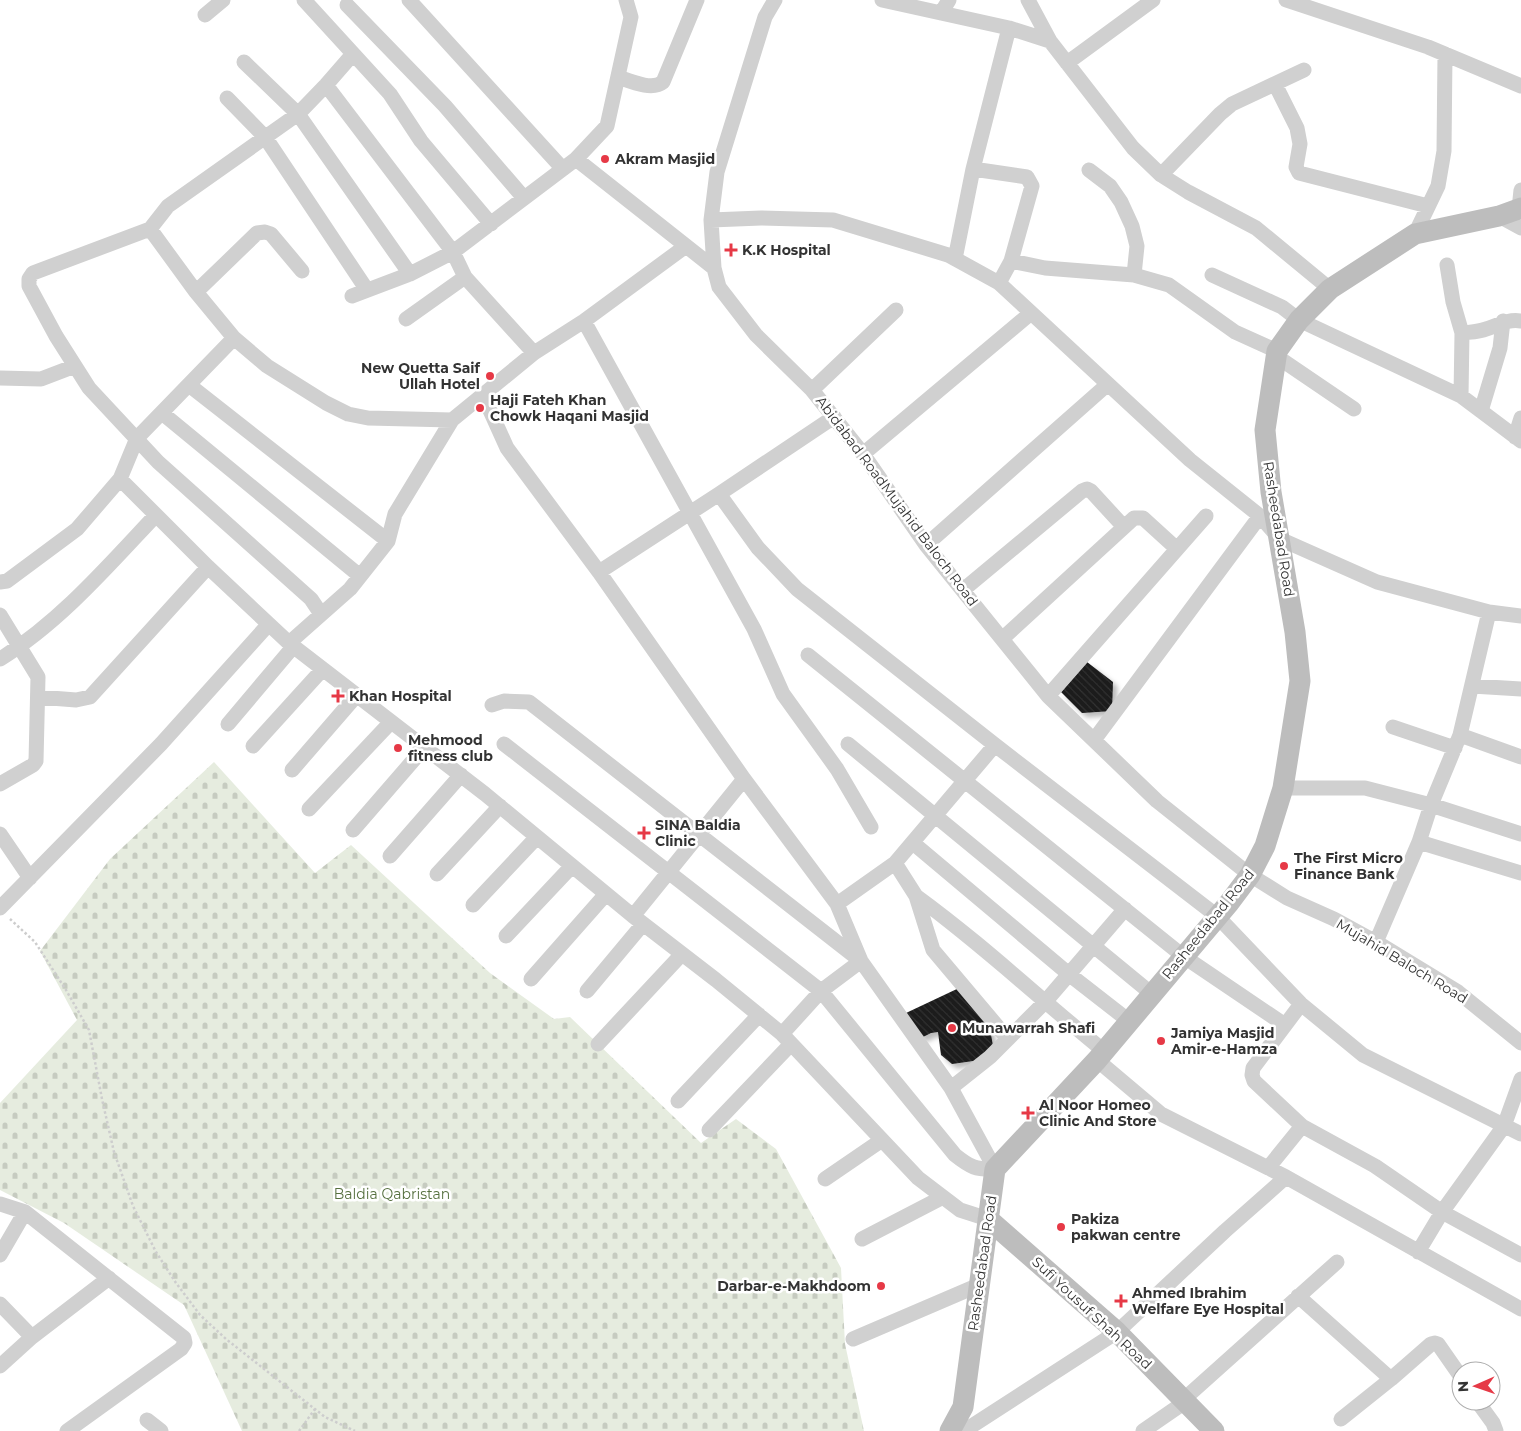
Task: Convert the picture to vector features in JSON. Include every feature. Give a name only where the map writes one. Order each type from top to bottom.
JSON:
[{"type":"main road","name":"Rasheedabad Road","points":[[950,1431],[963,1407],[995,1169],[1100,1056],[1250,875],[1265,846],[1283,788],[1300,681],[1295,632],[1271,492],[1265,430],[1277,354],[1300,320],[1330,289],[1415,234],[1499,216],[1521,209]]},
{"type":"main road","name":"Sufi Yousuf Shah Road","points":[[988,1219],[1117,1332],[1214,1431]]},
{"type":"street","points":[[205,16],[223,0]]},
{"type":"street","points":[[304,0],[390,94],[421,141],[491,224]]},
{"type":"street","points":[[409,0],[563,168]]},
{"type":"street","points":[[352,296],[410,274],[453,252],[576,159],[607,126],[631,17],[626,0]]},
{"type":"street","points":[[618,77],[658,86],[662,82],[697,0]]},
{"type":"street","name":"Abidabad RoadMujahid Baloch Road","points":[[775,0],[765,17],[717,172],[711,220],[714,268],[719,287],[756,335],[812,390],[834,417],[863,454],[926,545],[1048,696],[1157,801],[1250,875]]},
{"type":"street","points":[[882,0],[945,7],[1050,41]]},
{"type":"street","points":[[1028,0],[1050,41],[1133,148],[1161,175],[1188,192],[1256,228],[1330,289]]},
{"type":"street","points":[[1067,63],[1152,0]]},
{"type":"street","points":[[1286,0],[1428,47],[1521,86]]},
{"type":"street","points":[[347,5],[445,106],[524,198]]},
{"type":"street","points":[[955,259],[973,169],[1009,28]]},
{"type":"street","points":[[321,614],[311,599],[158,462],[138,438],[89,388],[29,286],[29,279],[33,273],[150,228],[168,206],[298,114],[353,54]]},
{"type":"street","points":[[1415,234],[1438,186],[1444,152],[1445,54]]},
{"type":"street","points":[[244,62],[298,114],[410,274]]},
{"type":"street","points":[[1161,175],[1232,104],[1304,70]]},
{"type":"street","points":[[1275,84],[1297,128],[1300,144],[1296,167],[1299,173],[1428,206]]},
{"type":"street","points":[[326,85],[453,252],[465,277],[534,353]]},
{"type":"street","points":[[227,98],[265,137],[367,290]]},
{"type":"street","points":[[576,159],[714,268]]},
{"type":"street","points":[[973,169],[1027,177],[1032,186],[1011,261],[999,282]]},
{"type":"street","points":[[1089,170],[1110,186],[1121,202],[1132,226],[1136,246],[1134,275]]},
{"type":"street","points":[[711,220],[761,218],[833,220],[955,259],[999,282],[1190,460],[1260,516],[1280,539],[1378,582],[1489,612],[1521,616]]},
{"type":"street","points":[[150,228],[196,292],[234,338],[266,366],[326,403],[348,414],[368,418],[452,420]]},
{"type":"street","points":[[196,292],[257,233],[265,232],[271,234],[302,271]]},
{"type":"street","points":[[228,724],[291,645],[321,614],[350,589],[388,541],[395,514],[452,420],[534,353],[584,321],[686,246]]},
{"type":"street","points":[[1011,261],[1045,268],[1134,275],[1169,285],[1235,332],[1277,354],[1354,409]]},
{"type":"street","points":[[1447,265],[1453,302],[1462,333],[1461,396]]},
{"type":"street","points":[[1212,275],[1282,307],[1300,320],[1461,396],[1518,439],[1521,418]]},
{"type":"street","points":[[406,319],[465,277]]},
{"type":"street","points":[[812,390],[896,310]]},
{"type":"street","points":[[863,454],[1031,312]]},
{"type":"street","points":[[584,321],[754,629],[783,694],[837,769],[871,827]]},
{"type":"street","points":[[1462,333],[1484,330],[1503,321],[1521,321]]},
{"type":"street","points":[[1481,411],[1500,348],[1503,321]]},
{"type":"street","points":[[2,577],[77,529],[120,479],[138,438],[234,338]]},
{"type":"street","points":[[0,378],[41,379],[75,366]]},
{"type":"street","points":[[926,545],[1108,384]]},
{"type":"street","points":[[189,385],[388,541]]},
{"type":"street","points":[[483,395],[507,448],[598,572],[744,779],[837,904],[860,960],[951,1088],[995,1169],[980,1170],[967,1165],[955,1155],[821,992],[504,744]]},
{"type":"street","points":[[162,413],[360,576]]},
{"type":"street","points":[[598,572],[834,417]]},
{"type":"street","points":[[120,479],[208,567],[291,645],[461,775],[638,920],[759,1015],[787,1039],[918,1178],[960,1210],[988,1219]]},
{"type":"street","points":[[963,590],[1082,491],[1087,489],[1124,527]]},
{"type":"street","points":[[719,494],[758,548],[797,589],[1217,916],[1301,1004],[1363,1055],[1521,1134]]},
{"type":"street","points":[[0,659],[19,647],[84,591],[156,515]]},
{"type":"street","points":[[1048,696],[1206,516]]},
{"type":"street","points":[[1094,740],[1260,516]]},
{"type":"street","points":[[1002,639],[1134,518],[1143,518],[1177,549]]},
{"type":"street","points":[[38,697],[84,700],[90,697],[208,567]]},
{"type":"street","points":[[1376,942],[1419,842],[1431,805],[1457,741],[1489,612]]},
{"type":"street","points":[[0,615],[38,677],[36,761],[33,765],[0,784]]},
{"type":"street","points":[[4,912],[30,878],[161,744],[268,624]]},
{"type":"street","points":[[808,655],[1183,956],[1285,1025]]},
{"type":"street","points":[[253,746],[322,670]]},
{"type":"street","points":[[1472,686],[1521,689]]},
{"type":"street","points":[[292,770],[356,696]]},
{"type":"street","points":[[492,705],[504,701],[529,702],[860,960]]},
{"type":"street","points":[[310,809],[391,722]]},
{"type":"street","points":[[1393,727],[1521,757]]},
{"type":"street","points":[[848,744],[1152,994]]},
{"type":"street","points":[[837,904],[895,863],[995,745]]},
{"type":"street","points":[[353,830],[424,748]]},
{"type":"street","points":[[390,856],[461,775]]},
{"type":"street","points":[[586,991],[638,920],[668,872],[744,779]]},
{"type":"street","points":[[1283,788],[1365,788],[1431,805],[1521,834]]},
{"type":"street","points":[[437,874],[500,806]]},
{"type":"street","points":[[0,834],[30,878]]},
{"type":"street","points":[[473,905],[537,837]]},
{"type":"street","points":[[913,842],[1129,1021]]},
{"type":"street","points":[[1419,842],[1521,873]]},
{"type":"street","points":[[895,863],[916,896],[934,950],[1008,1039]]},
{"type":"street","points":[[506,936],[572,866]]},
{"type":"street","name":"Mujahid Baloch Road","points":[[1250,875],[1287,898],[1334,919],[1376,942],[1458,992],[1521,1043]]},
{"type":"street","points":[[531,979],[606,894]]},
{"type":"street","points":[[916,896],[958,926],[1045,1002],[1161,1114],[1286,1177],[1521,1309]]},
{"type":"street","points":[[951,1088],[990,1057],[1045,1002],[1125,909]]},
{"type":"street","points":[[598,1044],[682,954]]},
{"type":"street","points":[[709,1130],[787,1039],[821,992],[860,960]]},
{"type":"street","points":[[1301,1004],[1252,1068],[1254,1081],[1302,1126],[1375,1166],[1442,1212],[1521,1255]]},
{"type":"street","points":[[678,1101],[759,1015]]},
{"type":"street","points":[[1418,1252],[1442,1212],[1504,1126],[1521,1079]]},
{"type":"street","points":[[1268,1168],[1302,1126]]},
{"type":"street","points":[[825,1179],[882,1140]]},
{"type":"street","points":[[964,1431],[1117,1332],[1224,1231],[1286,1177]]},
{"type":"street","points":[[862,1239],[943,1197]]},
{"type":"street","points":[[0,1204],[25,1212],[184,1338],[185,1343],[181,1348],[67,1431]]},
{"type":"street","points":[[0,1255],[25,1212]]},
{"type":"street","points":[[1143,1431],[1184,1401],[1336,1262]]},
{"type":"street","points":[[0,1366],[32,1337],[109,1278]]},
{"type":"street","points":[[853,1338],[979,1285]]},
{"type":"street","points":[[1298,1296],[1391,1380]]},
{"type":"street","points":[[0,1304],[32,1337]]},
{"type":"street","points":[[1341,1420],[1391,1380],[1431,1344],[1435,1342],[1438,1344],[1451,1363]]},
{"type":"street","points":[[1484,1411],[1496,1431]]},
{"type":"street","points":[[147,1420],[160,1431]]},
{"type":"path","points":[[4,912],[35,942],[89,1030],[114,1152],[133,1206],[156,1252],[200,1315],[226,1339],[325,1417],[355,1431]]},
{"type":"path","points":[[299,1431],[315,1409]]},
{"type":"green space","name":"Baldia Qabristan","points":[[214,762],[315,873],[351,845],[490,973],[554,1019],[570,1017],[701,1143],[736,1119],[776,1149],[841,1268],[845,1344],[864,1431],[242,1431],[184,1305],[64,1223],[0,1190],[0,1103],[77,1020],[40,951],[110,859]]},
{"type":"building","points":[[1087,662],[1113,682],[1112,711],[1082,713],[1061,692]]},
{"type":"building","name":"Munawarrah Shafi","points":[[959,988],[989,1023],[993,1046],[980,1060],[952,1064],[941,1055],[938,1032],[921,1038],[906,1013]]},
{"type":"place","name":"Akram Masjid","points":[[605,159]]},
{"type":"place","name":"K.K Hospital","points":[[731,250]]},
{"type":"place","name":"New Quetta Saif Ullah Hotel","points":[[490,376]]},
{"type":"place","name":"Haji Fateh Khan Chowk Haqani Masjid","points":[[480,408]]},
{"type":"place","name":"Khan Hospital","points":[[338,696]]},
{"type":"place","name":"Mehmood fitness club","points":[[398,748]]},
{"type":"place","name":"SINA Baldia Clinic","points":[[644,833]]},
{"type":"place","name":"The First Micro Finance Bank","points":[[1284,866]]},
{"type":"place","name":"Munawarrah Shafi","points":[[952,1028]]},
{"type":"place","name":"Jamiya Masjid Amir-e-Hamza","points":[[1161,1041]]},
{"type":"place","name":"Al Noor Homeo Clinic And Store","points":[[1028,1113]]},
{"type":"place","name":"Pakiza pakwan centre","points":[[1061,1227]]},
{"type":"place","name":"Darbar-e-Makhdoom","points":[[881,1286]]},
{"type":"place","name":"Ahmed Ibrahim Welfare Eye Hospital","points":[[1121,1301]]}]
